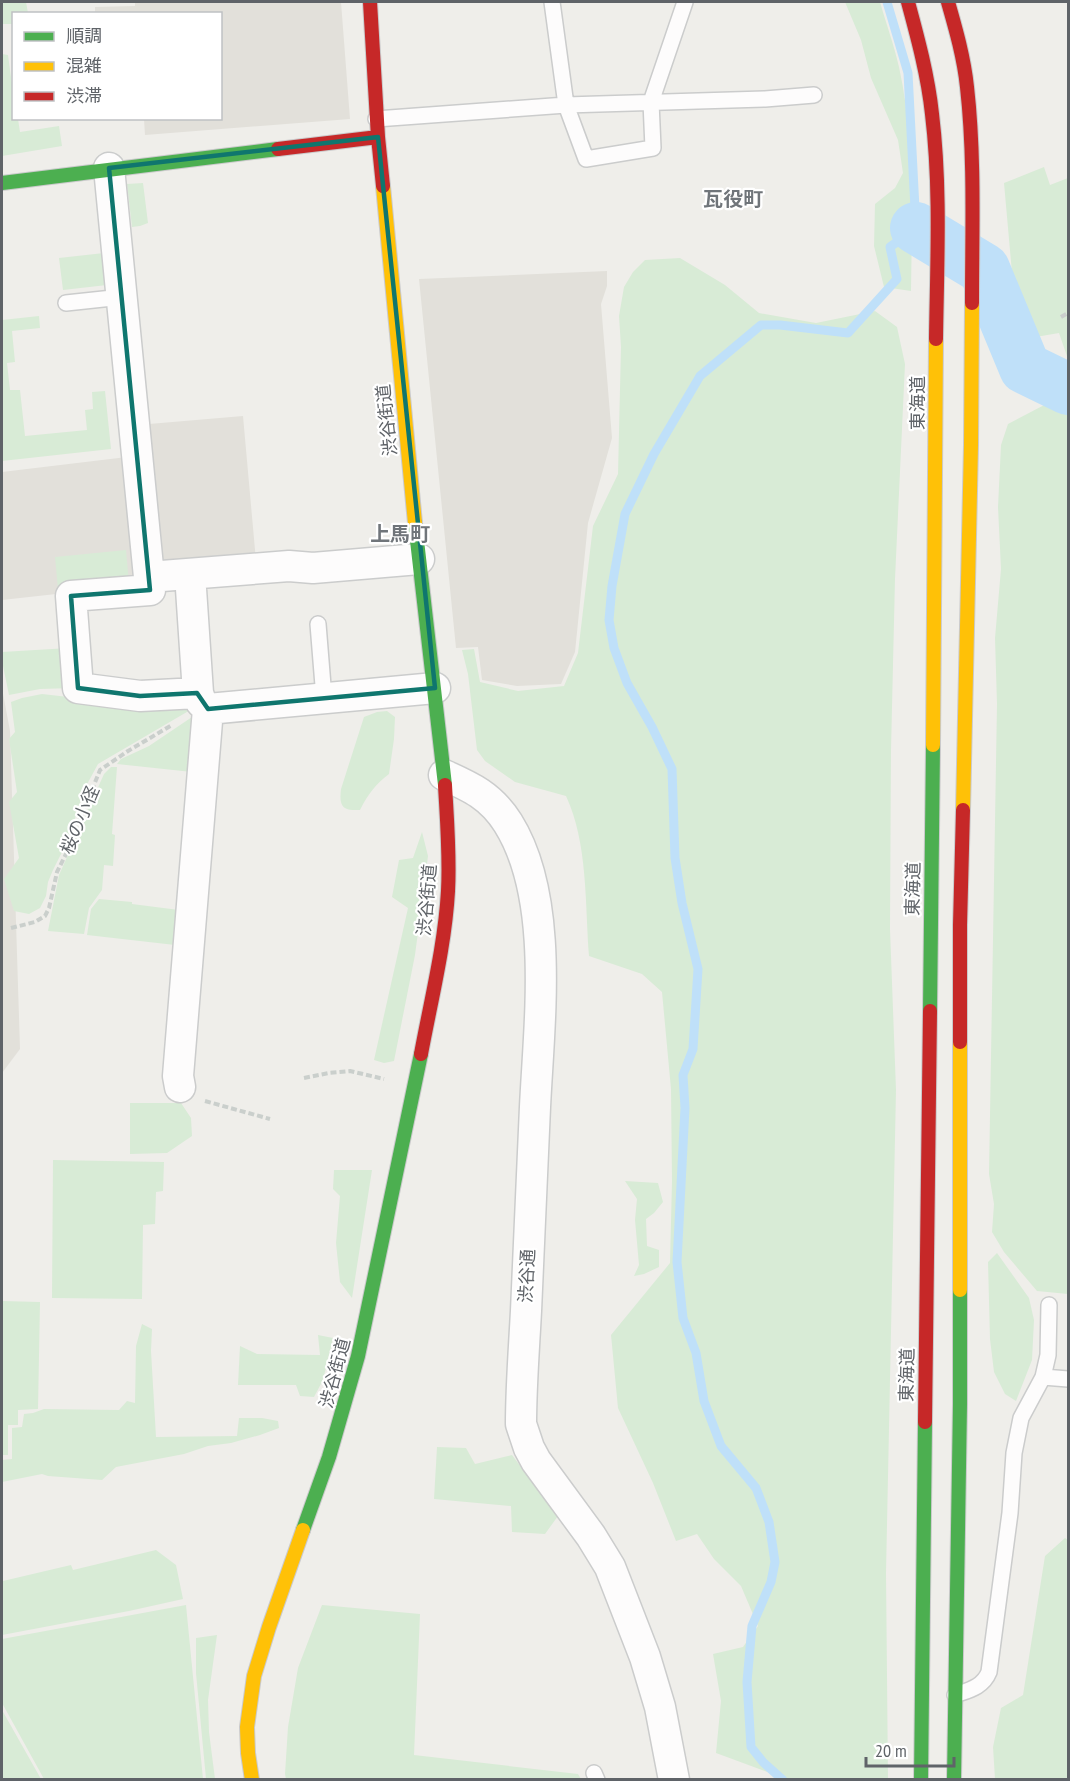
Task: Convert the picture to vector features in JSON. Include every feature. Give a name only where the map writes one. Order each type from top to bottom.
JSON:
[{"type":"main road","name":"渋谷街道","points":[[252,1779],[248,1753],[248,1727],[254,1677],[266,1636],[329,1457],[350,1388],[376,1276],[417,1074],[444,930],[448,892],[449,854],[444,774],[419,559],[376,119],[370,2]]},
{"type":"main road","name":"東海道","points":[[908,2],[928,88],[937,178],[936,473],[921,1779]]},
{"type":"main road","points":[[948,2],[967,86],[972,183],[971,457],[960,938],[960,1392],[954,1779]]},
{"type":"main road","points":[[2,183],[109,168],[378,137]]},
{"type":"street","points":[[109,168],[150,590],[71,596],[78,688],[203,702],[324,698],[435,688]]},
{"type":"street","points":[[149,577],[419,559]]},
{"type":"street","points":[[188,1093],[178,1076],[203,702],[190,573]]},
{"type":"street","name":"渋谷通","points":[[444,774],[484,795],[509,824],[528,874],[539,928],[540,1007],[521,1424],[536,1461],[591,1536],[610,1567],[645,1658],[660,1707],[674,1779]]},
{"type":"lane","points":[[552,2],[566,105],[586,159],[653,148],[651,102],[685,2]]},
{"type":"lane","points":[[376,119],[566,105],[765,99],[814,95]]},
{"type":"lane","points":[[66,303],[122,297]]},
{"type":"lane","points":[[318,624],[324,698]]},
{"type":"lane","points":[[955,1695],[979,1685],[986,1679],[989,1672],[1009,1524],[1014,1454],[1021,1418],[1043,1377],[1048,1354],[1050,1305]]},
{"type":"lane","points":[[1043,1377],[1068,1379]]},
{"type":"path","points":[[1061,317],[1068,313]]},
{"type":"path","name":"桜の小径","points":[[11,928],[35,922],[45,916],[50,908],[57,872],[100,770],[203,702]]},
{"type":"path","points":[[304,1078],[350,1071],[387,1080]]},
{"type":"path","points":[[188,1093],[270,1119]]},
{"type":"highlighted area","points":[[378,137],[435,688],[208,709],[197,693],[140,696],[78,688],[71,596],[150,590],[109,168]]},
{"type":"shaded area","points":[[135,2],[341,2],[350,119],[145,135],[144,120],[222,120],[222,12],[95,12],[95,7],[135,6]]},
{"type":"shaded area","points":[[607,271],[607,286],[601,304],[612,438],[588,523],[575,652],[561,684],[517,686],[482,680],[478,647],[456,648],[419,279]]},
{"type":"shaded area","points":[[243,416],[256,561],[157,566],[149,424]]},
{"type":"shaded area","points":[[127,457],[137,585],[2,600],[2,472]]},
{"type":"shaded area","points":[[2,688],[10,731],[20,1049],[2,1073]]},
{"type":"green space","points":[[3,2],[26,2],[28,12],[12,12],[12,24],[2,24]]},
{"type":"green space","points":[[845,2],[880,2],[899,67],[910,150],[911,291],[884,287],[874,246],[875,204],[895,188],[903,173],[898,140],[871,78],[861,40]]},
{"type":"green space","points":[[2,54],[8,55],[12,85],[12,120],[18,120],[20,132],[59,126],[62,146],[2,156]]},
{"type":"green space","points":[[1044,167],[1050,185],[1068,178],[1068,359],[1059,333],[1018,340],[1004,183]]},
{"type":"green space","points":[[143,183],[148,223],[132,227],[127,184]]},
{"type":"green space","points":[[104,253],[107,285],[63,290],[59,258]]},
{"type":"green space","points":[[680,258],[725,285],[759,313],[816,323],[875,311],[897,327],[905,364],[895,579],[891,750],[890,929],[896,1090],[886,1573],[888,1779],[786,1779],[716,1753],[721,1701],[713,1654],[743,1647],[758,1626],[741,1586],[714,1559],[697,1534],[676,1541],[653,1483],[618,1408],[611,1335],[670,1263],[671,1089],[662,992],[642,974],[589,956],[582,854],[573,814],[566,796],[515,782],[485,761],[477,750],[468,674],[462,650],[474,649],[480,682],[518,691],[564,686],[578,653],[593,526],[618,474],[621,347],[619,316],[624,287],[633,272],[645,260]]},
{"type":"green space","points":[[39,316],[40,328],[12,331],[15,362],[7,363],[10,390],[20,390],[25,436],[87,430],[85,410],[93,409],[92,392],[105,391],[111,449],[2,461],[2,320]]},
{"type":"green space","points":[[1050,402],[1068,404],[1068,1294],[1037,1291],[1004,1252],[992,1232],[994,1204],[989,1174],[997,704],[995,638],[1001,569],[998,507],[1001,445],[1008,424]]},
{"type":"green space","points":[[126,550],[129,583],[58,589],[55,557]]},
{"type":"green space","points":[[69,648],[73,688],[40,689],[9,695],[2,652]]},
{"type":"green space","points":[[42,694],[86,699],[180,702],[192,709],[98,764],[85,788],[67,842],[48,882],[46,896],[40,908],[29,914],[14,911],[4,879],[19,858],[9,802],[17,792],[9,739],[15,732],[11,702]]},
{"type":"green space","points":[[387,711],[395,717],[389,774],[373,790],[360,810],[349,810],[341,803],[341,789],[364,717]]},
{"type":"green space","points":[[192,717],[194,720],[192,772],[117,764],[121,759],[149,746]]},
{"type":"green space","points":[[111,767],[117,767],[112,834],[115,835],[113,866],[104,865],[102,890],[89,908],[84,934],[48,931],[59,875],[104,774]]},
{"type":"green space","points":[[422,832],[428,856],[415,955],[394,1061],[384,1063],[374,1060],[408,908],[392,897],[399,860],[413,858]]},
{"type":"green space","points":[[99,899],[179,910],[175,945],[87,935],[91,909]]},
{"type":"green space","points":[[130,1103],[181,1103],[191,1118],[192,1136],[167,1153],[130,1154]]},
{"type":"green space","points":[[53,1160],[164,1162],[163,1191],[156,1192],[155,1224],[143,1225],[142,1299],[52,1298]]},
{"type":"green space","points":[[334,1170],[372,1170],[352,1298],[340,1282],[336,1243],[340,1196],[333,1189]]},
{"type":"green space","points":[[625,1181],[658,1183],[663,1202],[646,1219],[647,1246],[659,1250],[659,1267],[634,1276],[639,1265],[635,1220],[637,1199]]},
{"type":"green space","points":[[997,1253],[1029,1298],[1034,1320],[1032,1360],[1016,1401],[1005,1394],[994,1372],[990,1339],[988,1262]]},
{"type":"green space","points":[[2,1301],[40,1302],[38,1409],[18,1410],[18,1425],[8,1425],[8,1455],[2,1455]]},
{"type":"green space","points":[[142,1324],[152,1329],[151,1351],[156,1437],[237,1436],[239,1418],[278,1421],[279,1428],[231,1443],[116,1467],[102,1480],[42,1474],[2,1482],[2,1460],[12,1459],[12,1428],[22,1427],[24,1414],[44,1409],[119,1410],[127,1401],[135,1403],[136,1346]]},
{"type":"green space","points":[[318,1335],[333,1338],[323,1380],[314,1397],[300,1396],[296,1385],[238,1385],[240,1346],[257,1354],[320,1355]]},
{"type":"green space","points":[[437,1447],[466,1448],[475,1464],[512,1455],[558,1516],[545,1534],[512,1532],[511,1506],[434,1499]]},
{"type":"green space","points":[[1065,1538],[1068,1540],[1068,1779],[995,1779],[993,1747],[1001,1708],[1023,1695],[1045,1556]]},
{"type":"green space","points":[[156,1550],[176,1565],[183,1599],[2,1635],[2,1579],[3,1581],[71,1565],[73,1570]]},
{"type":"green space","points":[[186,1605],[203,1779],[44,1779],[2,1703],[2,1639]]},
{"type":"green space","points":[[322,1605],[420,1614],[414,1755],[578,1774],[581,1779],[286,1779],[288,1727],[298,1668]]},
{"type":"green space","points":[[217,1635],[208,1700],[209,1732],[215,1779],[206,1779],[196,1673],[196,1638]]},
{"type":"green space","points":[[2,1710],[41,1779],[2,1779]]},
{"type":"waterway","points":[[783,1780],[763,1762],[751,1747],[747,1682],[752,1626],[771,1582],[775,1562],[769,1522],[756,1488],[721,1446],[704,1401],[696,1353],[683,1318],[677,1262],[685,1108],[683,1075],[693,1049],[698,969],[682,903],[675,858],[672,769],[627,683],[614,648],[609,620],[612,586],[625,514],[654,454],[700,376],[761,325],[848,333],[897,279],[890,247],[916,228],[908,73],[887,2]]},
{"type":"waterway","points":[[916,228],[984,269],[1025,368],[1068,389]]},
{"type":"traffic: fast","points":[[2,183],[278,149]]},
{"type":"traffic: fast","points":[[415,523],[445,785]]},
{"type":"traffic: fast","points":[[930,1011],[933,745]]},
{"type":"traffic: fast","points":[[303,1530],[329,1457],[358,1356],[421,1054]]},
{"type":"traffic: fast","points":[[954,1780],[960,1290]]},
{"type":"traffic: fast","points":[[921,1780],[925,1422]]},
{"type":"traffic: slow","points":[[383,186],[415,523]]},
{"type":"traffic: slow","points":[[963,810],[972,303]]},
{"type":"traffic: slow","points":[[933,745],[936,339]]},
{"type":"traffic: slow","points":[[960,1042],[960,1290]]},
{"type":"traffic: slow","points":[[252,1780],[247,1727],[254,1676],[303,1530]]},
{"type":"traffic: jam","points":[[370,2],[383,186]]},
{"type":"traffic: jam","points":[[908,2],[925,72],[935,142],[938,226],[936,339]]},
{"type":"traffic: jam","points":[[948,2],[964,65],[970,114],[972,303]]},
{"type":"traffic: jam","points":[[278,149],[378,137]]},
{"type":"traffic: jam","points":[[421,1054],[441,952],[448,891],[445,785]]},
{"type":"traffic: jam","points":[[960,1042],[963,810]]},
{"type":"traffic: jam","points":[[925,1422],[930,1011]]},
{"type":"district","name":"瓦役町","points":[[733,199]]},
{"type":"district","name":"上馬町","points":[[400,534]]}]
